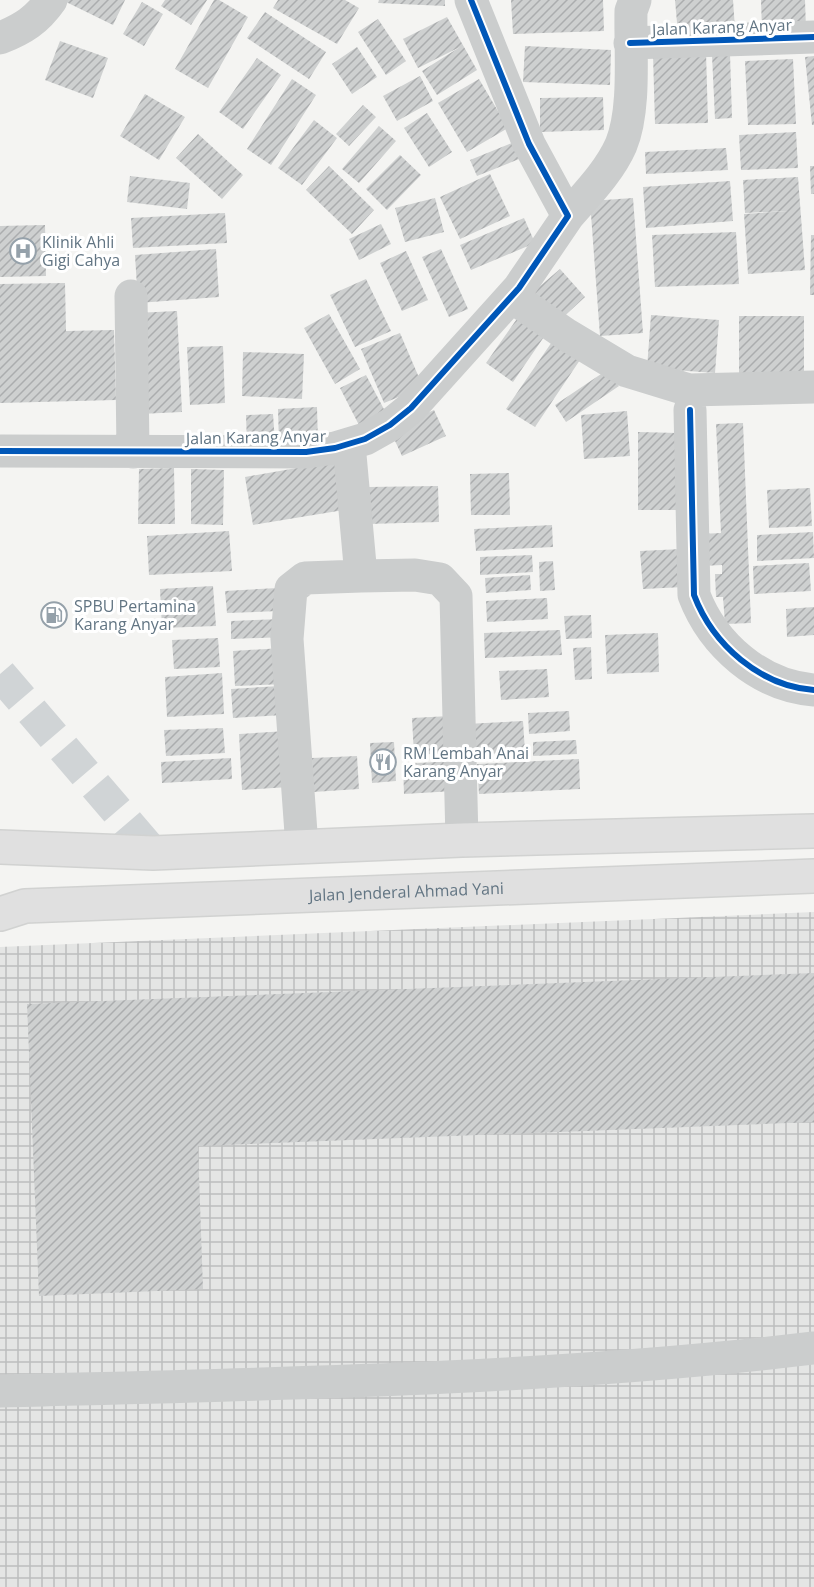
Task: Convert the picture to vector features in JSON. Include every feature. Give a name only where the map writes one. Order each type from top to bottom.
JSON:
[{"type":"main road","points":[[0,847],[153,853],[462,840],[814,831]]},
{"type":"main road","name":"Jalan Jenderal Ahmad Yani","points":[[0,914],[25,906],[814,876]]},
{"type":"street","points":[[0,38],[24,28],[39,17],[51,0]]},
{"type":"street","points":[[471,0],[529,144],[568,216]]},
{"type":"street","name":"Jalan Karang Anyar","points":[[0,451],[306,452],[349,444],[390,425],[411,408],[515,292],[568,216],[597,183],[621,144],[627,123],[632,11],[635,0]]},
{"type":"street","name":"Jalan Karang Anyar","points":[[630,43],[814,37]]},
{"type":"street","points":[[515,292],[567,335],[627,371],[690,390],[814,387]]},
{"type":"street","points":[[131,296],[133,452]]},
{"type":"street","points":[[690,410],[694,595],[703,618],[715,635],[739,659],[774,680],[800,689],[814,690]]},
{"type":"street","points":[[349,444],[361,576]]},
{"type":"street","points":[[302,847],[287,639],[291,589],[305,578],[415,575],[440,579],[456,596],[462,840]]},
{"type":"street","points":[[0,1391],[354,1383],[580,1370],[814,1348]]},
{"type":"shaded area","points":[[814,912],[814,1587],[0,1587],[0,947]]},
{"type":"building","points":[[62,0],[125,0],[113,25]]},
{"type":"building","points":[[165,0],[207,0],[191,25],[161,6]]},
{"type":"building","points":[[214,0],[219,0],[248,17],[208,88],[175,69]]},
{"type":"building","points":[[278,0],[345,0],[359,8],[337,44],[273,8]]},
{"type":"building","points":[[379,0],[445,0],[445,6],[378,3]]},
{"type":"building","points":[[511,0],[603,0],[604,31],[513,34]]},
{"type":"building","points":[[675,0],[733,0],[735,29],[678,34]]},
{"type":"building","points":[[761,0],[805,0],[806,29],[762,31]]},
{"type":"building","points":[[142,2],[163,14],[144,46],[123,34]]},
{"type":"building","points":[[265,12],[326,52],[309,79],[247,38]]},
{"type":"building","points":[[447,17],[477,70],[437,95],[422,71],[460,47],[418,68],[403,39]]},
{"type":"building","points":[[378,19],[406,61],[386,75],[358,32]]},
{"type":"building","points":[[60,41],[108,58],[93,98],[45,80]]},
{"type":"building","points":[[525,46],[611,50],[610,85],[523,82]]},
{"type":"building","points":[[357,47],[377,77],[352,94],[332,64]]},
{"type":"building","points":[[706,52],[708,123],[655,124],[653,54]]},
{"type":"building","points":[[730,54],[732,118],[715,119],[712,55]]},
{"type":"building","points":[[814,56],[814,125],[812,125],[805,57]]},
{"type":"building","points":[[257,58],[281,75],[243,129],[219,112]]},
{"type":"building","points":[[793,59],[796,124],[748,125],[745,61]]},
{"type":"building","points":[[420,76],[433,101],[397,121],[383,96]]},
{"type":"building","points":[[292,79],[316,95],[271,165],[247,149]]},
{"type":"building","points":[[479,79],[508,128],[467,152],[438,103]]},
{"type":"building","points":[[145,94],[185,117],[159,160],[120,136]]},
{"type":"building","points":[[603,97],[604,130],[540,132],[540,98]]},
{"type":"building","points":[[363,105],[376,117],[349,146],[336,134]]},
{"type":"building","points":[[427,113],[452,152],[429,167],[404,128]]},
{"type":"building","points":[[314,120],[337,138],[302,185],[278,168]]},
{"type":"building","points":[[379,126],[396,141],[359,183],[342,169]]},
{"type":"building","points":[[796,132],[798,168],[741,170],[739,135]]},
{"type":"building","points":[[198,134],[243,175],[222,199],[176,158]]},
{"type":"building","points":[[512,143],[519,159],[477,176],[470,160]]},
{"type":"building","points":[[726,148],[728,170],[646,174],[645,152]]},
{"type":"building","points":[[400,155],[421,175],[387,210],[366,189]]},
{"type":"building","points":[[329,166],[374,210],[352,234],[306,190]]},
{"type":"building","points":[[810,166],[814,166],[814,194],[811,194]]},
{"type":"building","points":[[490,174],[510,216],[460,239],[440,197]]},
{"type":"building","points":[[130,176],[190,183],[187,209],[127,202]]},
{"type":"building","points":[[798,177],[805,270],[748,274],[744,214],[788,211],[745,213],[743,180]]},
{"type":"building","points":[[730,181],[733,221],[646,228],[643,187]]},
{"type":"building","points":[[435,198],[444,232],[405,242],[395,208]]},
{"type":"building","points":[[633,198],[643,333],[600,336],[590,201]]},
{"type":"building","points":[[225,213],[227,243],[133,248],[131,218]]},
{"type":"building","points":[[524,218],[535,243],[471,270],[460,245]]},
{"type":"building","points":[[381,224],[391,244],[359,260],[349,239]]},
{"type":"building","name":"Klinik Ahli Gigi Cahya","points":[[45,225],[46,276],[0,277],[0,226]]},
{"type":"building","points":[[736,232],[739,284],[655,287],[652,235]]},
{"type":"building","points":[[811,235],[814,235],[814,295],[810,295]]},
{"type":"building","points":[[216,249],[219,297],[138,303],[135,255]]},
{"type":"building","points":[[441,249],[468,309],[449,317],[422,257]]},
{"type":"building","points":[[406,251],[428,300],[402,311],[380,263]]},
{"type":"building","points":[[560,269],[585,297],[558,322],[532,293]]},
{"type":"building","points":[[366,279],[391,331],[355,347],[330,295]]},
{"type":"building","points":[[65,283],[66,331],[114,330],[116,400],[0,403],[0,284]]},
{"type":"building","points":[[177,311],[182,412],[140,414],[135,313]]},
{"type":"building","points":[[521,313],[548,331],[513,382],[486,363]]},
{"type":"building","points":[[329,314],[360,369],[335,384],[304,328]]},
{"type":"building","points":[[651,315],[719,320],[715,373],[647,368]]},
{"type":"building","points":[[739,316],[804,316],[804,381],[739,381]]},
{"type":"building","points":[[400,333],[423,387],[384,403],[361,349]]},
{"type":"building","points":[[556,336],[584,354],[535,427],[506,409]]},
{"type":"building","points":[[223,346],[225,403],[190,405],[187,347]]},
{"type":"building","points":[[243,352],[304,354],[302,399],[242,396]]},
{"type":"building","points":[[607,370],[619,386],[566,422],[555,405]]},
{"type":"building","points":[[366,375],[387,415],[361,429],[340,388]]},
{"type":"building","points":[[317,407],[318,443],[279,444],[278,409]]},
{"type":"building","points":[[434,410],[446,436],[402,456],[390,430]]},
{"type":"building","points":[[627,411],[630,456],[584,459],[581,415]]},
{"type":"building","points":[[273,414],[275,443],[247,445],[246,415]]},
{"type":"building","points":[[743,423],[751,623],[725,624],[723,597],[716,597],[715,574],[722,574],[722,565],[702,566],[700,534],[721,533],[716,424]]},
{"type":"building","points":[[638,432],[678,433],[678,510],[638,510]]},
{"type":"building","points":[[342,460],[350,509],[253,525],[245,477]]},
{"type":"building","points":[[174,468],[175,524],[138,524],[139,469]]},
{"type":"building","points":[[191,469],[224,470],[223,525],[191,524]]},
{"type":"building","points":[[509,473],[510,515],[471,515],[470,474]]},
{"type":"building","points":[[438,486],[439,522],[368,524],[368,487]]},
{"type":"building","points":[[810,488],[812,526],[769,528],[767,490]]},
{"type":"building","points":[[552,525],[553,547],[476,551],[474,529]]},
{"type":"building","points":[[229,531],[232,571],[149,575],[147,536]]},
{"type":"building","points":[[813,532],[814,558],[757,561],[757,535]]},
{"type":"building","points":[[682,549],[684,587],[643,589],[640,551]]},
{"type":"building","points":[[532,555],[533,572],[480,575],[480,557]]},
{"type":"building","points":[[553,561],[555,590],[540,591],[539,562]]},
{"type":"building","points":[[809,563],[811,591],[754,594],[753,566]]},
{"type":"building","points":[[530,575],[531,590],[486,593],[485,578]]},
{"type":"building","points":[[213,586],[216,626],[162,628],[160,589]]},
{"type":"building","points":[[278,588],[279,611],[227,613],[225,591]]},
{"type":"building","points":[[547,598],[548,619],[487,622],[486,601]]},
{"type":"building","points":[[814,607],[814,635],[787,637],[786,609]]},
{"type":"building","points":[[591,615],[592,638],[566,639],[564,616]]},
{"type":"building","points":[[283,619],[284,637],[231,639],[231,621]]},
{"type":"building","points":[[560,630],[562,655],[485,658],[484,633]]},
{"type":"building","points":[[658,633],[659,672],[607,674],[605,635]]},
{"type":"building","points":[[218,638],[220,667],[174,669],[172,640]]},
{"type":"building","points":[[591,647],[592,679],[575,680],[573,648]]},
{"type":"building","points":[[283,648],[285,684],[235,686],[233,651]]},
{"type":"building","points":[[547,669],[549,697],[501,700],[499,671]]},
{"type":"building","points":[[222,673],[224,714],[167,717],[165,677]]},
{"type":"building","points":[[281,686],[283,715],[233,718],[231,689]]},
{"type":"building","points":[[569,711],[570,731],[529,734],[528,713]]},
{"type":"building","points":[[450,716],[451,753],[414,755],[412,718]]},
{"type":"building","points":[[523,721],[525,752],[468,755],[466,724]]},
{"type":"building","points":[[223,728],[225,753],[166,756],[164,730]]},
{"type":"building","points":[[287,731],[289,787],[242,790],[239,734]]},
{"type":"building","points":[[576,740],[577,754],[533,756],[533,742]]},
{"type":"building","name":"RM Lembah Anai Karang Anyar","points":[[394,742],[396,781],[372,783],[370,743]]},
{"type":"building","points":[[357,756],[359,789],[313,792],[312,758]]},
{"type":"building","points":[[231,758],[232,779],[162,783],[161,762]]},
{"type":"building","points":[[579,759],[580,789],[479,794],[477,764]]},
{"type":"building","points":[[452,761],[454,791],[404,794],[403,764]]},
{"type":"building","points":[[814,973],[814,1122],[198,1146],[203,1289],[39,1296],[27,1004]]},
{"type":"tunnel","points":[[0,674],[153,853]]},
{"type":"cycle path","points":[[0,451],[306,452],[335,448],[365,439],[390,425],[411,408],[519,288],[568,216],[529,144],[471,0]]},
{"type":"cycle path","points":[[630,43],[814,37]]},
{"type":"cycle path","points":[[690,410],[694,595],[713,630],[741,660],[775,680],[794,687],[814,690]]},
{"type":"place","name":"Klinik Ahli Gigi Cahya","points":[[23,251]]},
{"type":"place","name":"SPBU Pertamina Karang Anyar","points":[[54,615]]},
{"type":"place","name":"RM Lembah Anai Karang Anyar","points":[[383,762]]}]
